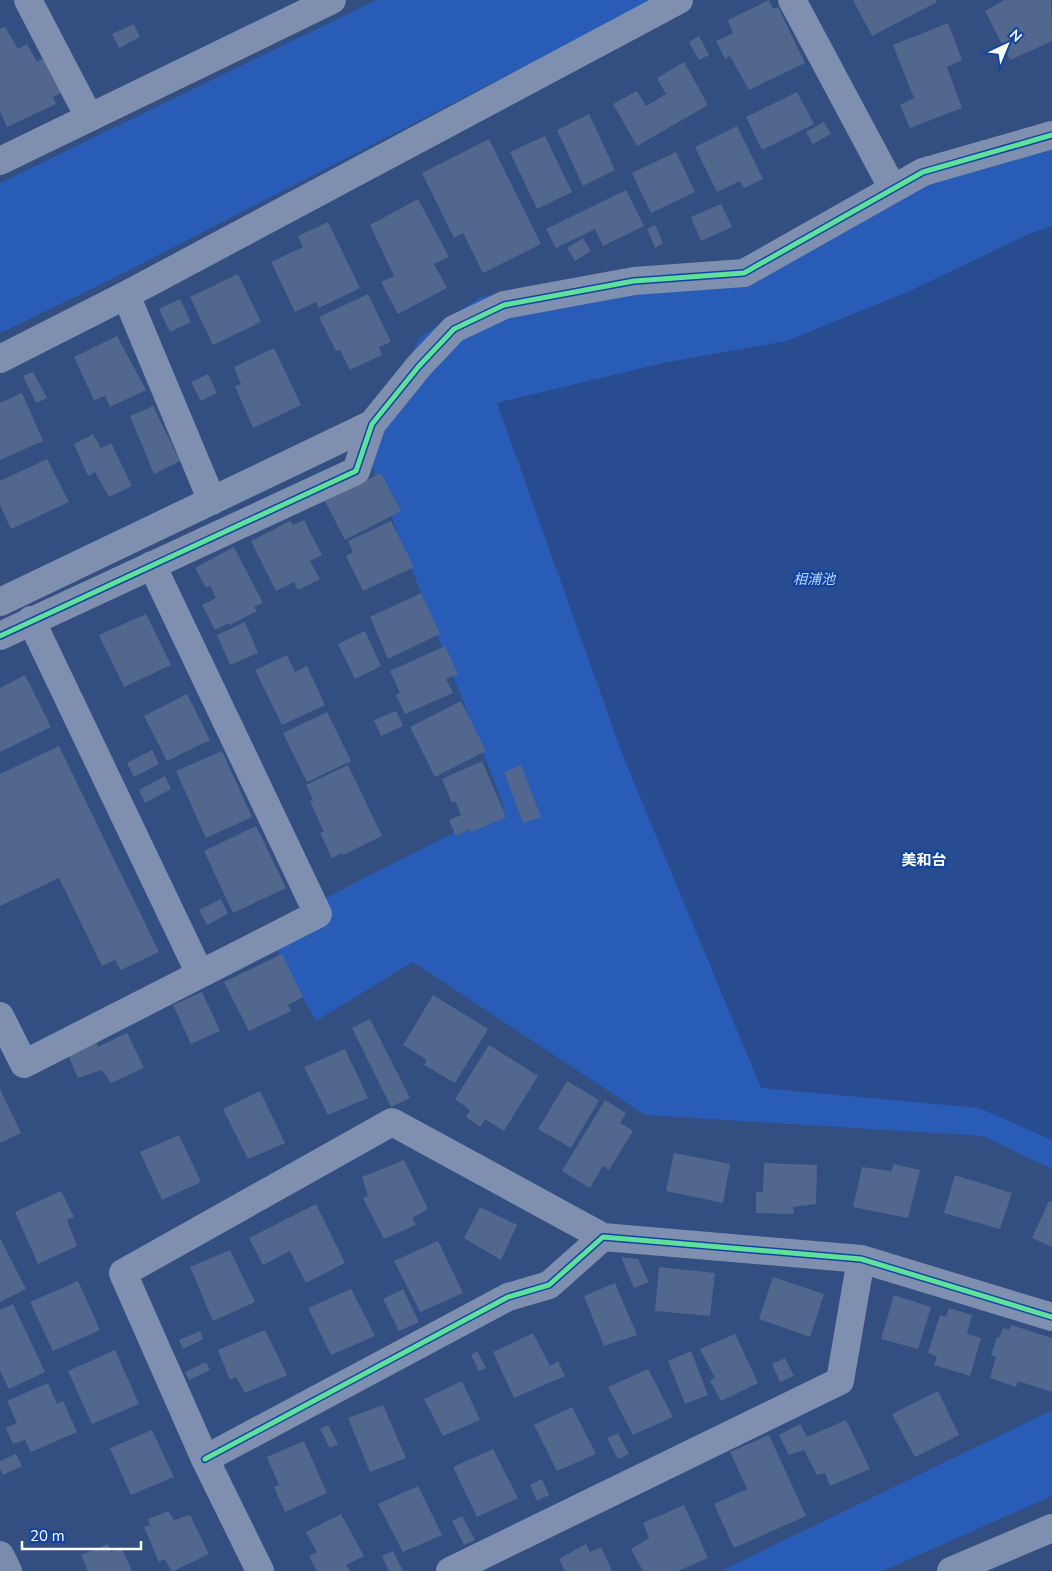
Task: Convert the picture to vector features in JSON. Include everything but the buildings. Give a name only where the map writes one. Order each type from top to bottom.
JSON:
[{"type":"street","points":[[28,0],[90,118]]},
{"type":"street","points":[[0,161],[332,0]]},
{"type":"street","points":[[0,359],[126,295],[679,0]]},
{"type":"street","points":[[792,0],[893,189]]},
{"type":"street","points":[[0,636],[356,471],[372,424],[419,366],[454,329],[504,305],[634,281],[744,273],[923,172],[1052,135]]},
{"type":"street","points":[[126,295],[212,501]]},
{"type":"street","points":[[0,602],[372,424]]},
{"type":"street","points":[[0,1016],[24,1064],[318,914],[152,565]]},
{"type":"street","points":[[31,620],[200,974]]},
{"type":"street","points":[[260,1571],[205,1459],[124,1274],[392,1122],[604,1237],[861,1259],[1052,1317]]},
{"type":"street","points":[[205,1459],[508,1297],[549,1285],[604,1237]]},
{"type":"street","points":[[450,1571],[840,1381],[861,1259]]},
{"type":"street","points":[[967,1568],[1052,1528]]},
{"type":"street","points":[[0,1555],[8,1571]]},
{"type":"shaded area","points":[[376,0],[654,0],[104,283],[0,333],[0,183]]},
{"type":"shaded area","name":"相浦池","points":[[1052,123],[1052,1169],[983,1136],[645,1115],[413,962],[316,1021],[265,929],[504,807],[371,464],[418,339],[480,297],[737,261]]},
{"type":"shaded area","points":[[1052,1410],[1052,1496],[883,1571],[721,1571]]},
{"type":"water","name":"相浦池","points":[[1052,226],[1052,1140],[979,1108],[761,1088],[623,756],[497,403],[663,363],[787,341],[912,290],[1031,233]]},
{"type":"cycle path","points":[[0,636],[356,471],[372,424],[419,366],[454,329],[504,305],[634,281],[744,273],[923,172],[1052,135]]},
{"type":"cycle path","points":[[205,1459],[508,1297],[549,1285],[603,1237],[861,1259],[1052,1317]]},
{"type":"district","name":"美和台","points":[[924,860]]}]
